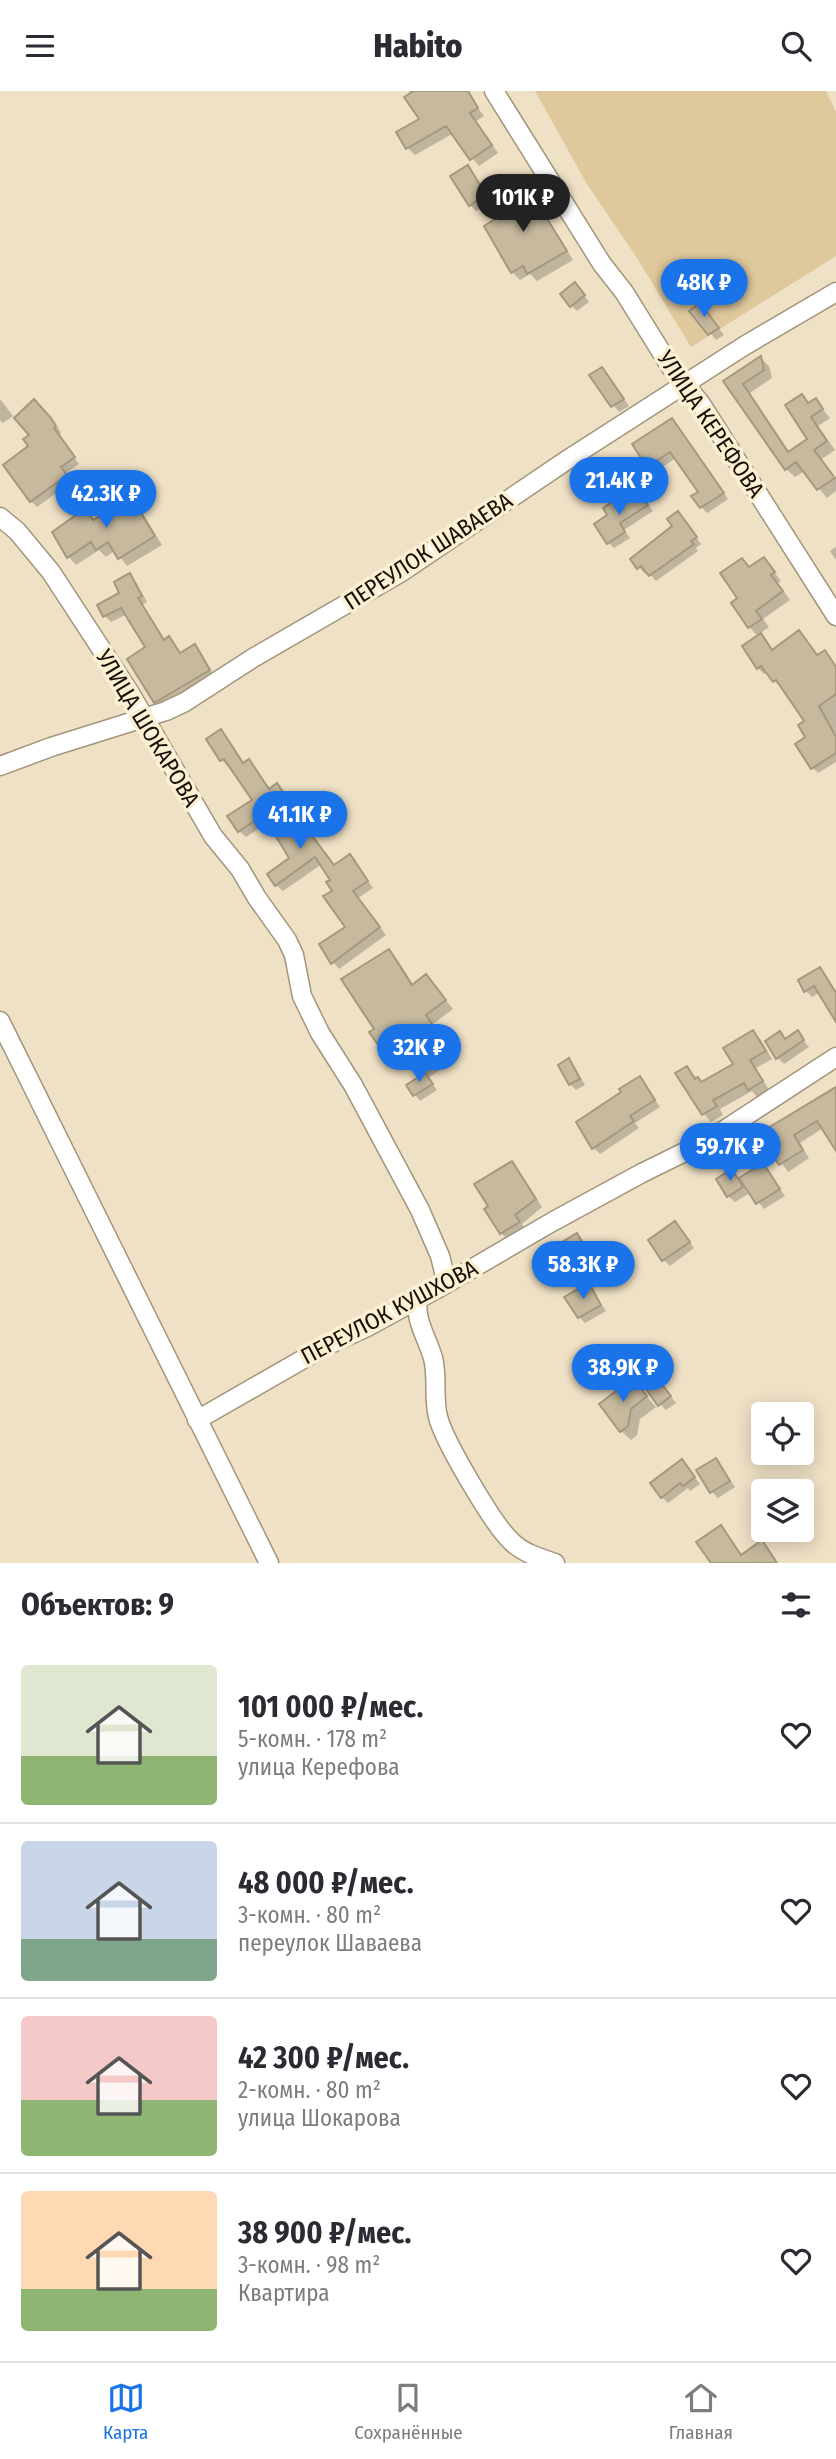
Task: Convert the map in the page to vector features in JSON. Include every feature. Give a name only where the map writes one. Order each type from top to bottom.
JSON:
[{"type":"street","name":"УЛИЦА КЕРЕФОВА","points":[[494,91],[602,264],[701,404],[836,616]]},
{"type":"street","name":"ПЕРЕУЛОК ШАВАЕВА","points":[[0,766],[51,747],[145,719],[185,702],[253,658],[400,573],[570,458],[778,324],[836,292]]},
{"type":"street","name":"УЛИЦА ШОКАРОВА","points":[[0,517],[17,531],[41,558],[145,719],[213,836],[240,869],[287,940],[294,955],[302,996],[320,1033],[353,1085],[373,1126],[409,1187],[440,1256],[444,1285]]},
{"type":"street","points":[[0,1021],[269,1563]]},
{"type":"street","name":"ПЕРЕУЛОК КУШХОВА","points":[[197,1420],[293,1364],[444,1285],[552,1222],[709,1140],[836,1057]]},
{"type":"street","points":[[418,1297],[418,1319],[434,1361],[438,1418],[448,1438],[485,1504],[511,1541],[520,1549],[555,1563]]},
{"type":"shaded area","points":[[535,91],[826,91],[836,112],[836,256],[691,347],[637,258],[587,184]]},
{"type":"building","points":[[414,91],[468,91],[478,108],[470,113],[492,145],[470,160],[446,126],[406,149],[396,132],[419,119],[404,97]]},
{"type":"building","points":[[468,165],[486,195],[469,206],[450,176]]},
{"type":"building","points":[[510,185],[526,211],[538,204],[567,251],[527,274],[523,266],[511,273],[484,226],[503,214],[492,196]]},
{"type":"building","points":[[575,282],[585,295],[570,307],[560,294]]},
{"type":"building","points":[[700,303],[719,328],[708,335],[689,311]]},
{"type":"building","points":[[761,356],[764,370],[743,384],[788,452],[807,439],[785,405],[802,394],[808,403],[816,398],[823,409],[811,417],[827,441],[814,450],[835,478],[817,490],[796,462],[785,470],[723,381]]},
{"type":"building","points":[[602,367],[624,399],[611,407],[589,375]]},
{"type":"building","points":[[34,399],[51,418],[56,426],[54,428],[75,457],[61,467],[67,475],[30,502],[3,465],[28,446],[23,439],[29,435],[14,418]]},
{"type":"building","points":[[672,418],[724,493],[700,508],[691,496],[698,492],[670,452],[647,467],[632,444]]},
{"type":"building","points":[[641,493],[648,505],[620,523],[625,532],[607,544],[594,524],[607,515],[603,508],[619,497],[624,503]]},
{"type":"building","points":[[131,497],[155,536],[118,559],[108,542],[96,550],[91,542],[67,558],[52,532],[86,508],[93,520]]},
{"type":"building","points":[[678,511],[697,537],[691,541],[694,544],[649,576],[641,566],[637,569],[630,559],[672,526],[667,519]]},
{"type":"building","points":[[764,557],[775,572],[771,575],[783,591],[756,611],[762,619],[748,628],[731,603],[737,598],[720,573],[742,558],[749,567]]},
{"type":"building","points":[[130,573],[142,596],[138,598],[164,640],[169,636],[180,653],[195,644],[210,670],[154,703],[127,659],[145,647],[121,608],[103,617],[97,605],[119,593],[114,582]]},
{"type":"building","points":[[799,630],[817,655],[825,650],[836,667],[836,694],[819,706],[836,737],[836,753],[811,769],[795,744],[805,737],[798,725],[804,721],[776,680],[773,682],[761,666],[757,669],[742,646],[761,633],[772,650]]},
{"type":"building","points":[[221,729],[243,763],[249,759],[269,789],[277,783],[290,802],[288,803],[304,832],[307,829],[334,865],[350,854],[368,881],[353,891],[380,927],[331,964],[319,944],[345,927],[323,896],[332,891],[326,882],[330,880],[315,857],[275,886],[267,874],[289,858],[263,815],[238,832],[227,816],[252,800],[224,759],[220,761],[206,739]]},
{"type":"building","points":[[389,949],[412,985],[426,974],[446,1000],[426,1015],[450,1051],[417,1073],[397,1044],[384,1053],[369,1032],[374,1029],[341,979]]},
{"type":"building","points":[[820,967],[836,993],[836,1022],[814,986],[804,992],[798,980]]},
{"type":"building","points":[[753,1030],[766,1051],[750,1060],[763,1081],[748,1090],[744,1083],[713,1100],[717,1106],[702,1115],[675,1073],[687,1066],[695,1079],[698,1077],[701,1082],[733,1064],[723,1048]]},
{"type":"building","points":[[798,1030],[804,1040],[776,1059],[765,1041],[780,1031],[785,1039]]},
{"type":"building","points":[[569,1058],[580,1079],[569,1085],[558,1065]]},
{"type":"building","points":[[425,1073],[433,1084],[413,1096],[406,1085]]},
{"type":"building","points":[[640,1076],[655,1100],[630,1116],[634,1121],[592,1149],[576,1122]]},
{"type":"building","points":[[836,1087],[836,1151],[817,1121],[794,1135],[803,1150],[779,1165],[765,1144],[770,1141],[763,1131]]},
{"type":"building","points":[[512,1161],[536,1199],[515,1215],[520,1222],[500,1234],[484,1209],[488,1206],[474,1184]]},
{"type":"building","points":[[763,1163],[780,1189],[756,1204],[739,1178]]},
{"type":"building","points":[[732,1169],[743,1187],[727,1197],[716,1179]]},
{"type":"building","points":[[675,1221],[690,1242],[662,1261],[648,1240]]},
{"type":"building","points":[[577,1233],[596,1266],[576,1277],[565,1258],[570,1255],[562,1242]]},
{"type":"building","points":[[589,1283],[601,1305],[578,1318],[564,1297]]},
{"type":"building","points":[[656,1377],[671,1396],[658,1406],[644,1386]]},
{"type":"building","points":[[633,1378],[647,1396],[631,1409],[628,1426],[620,1432],[599,1404]]},
{"type":"building","points":[[716,1458],[730,1481],[710,1493],[696,1470]]},
{"type":"building","points":[[682,1459],[695,1477],[683,1486],[680,1483],[661,1498],[650,1483]]},
{"type":"building","points":[[721,1525],[741,1555],[763,1542],[777,1563],[711,1563],[696,1542]]}]
